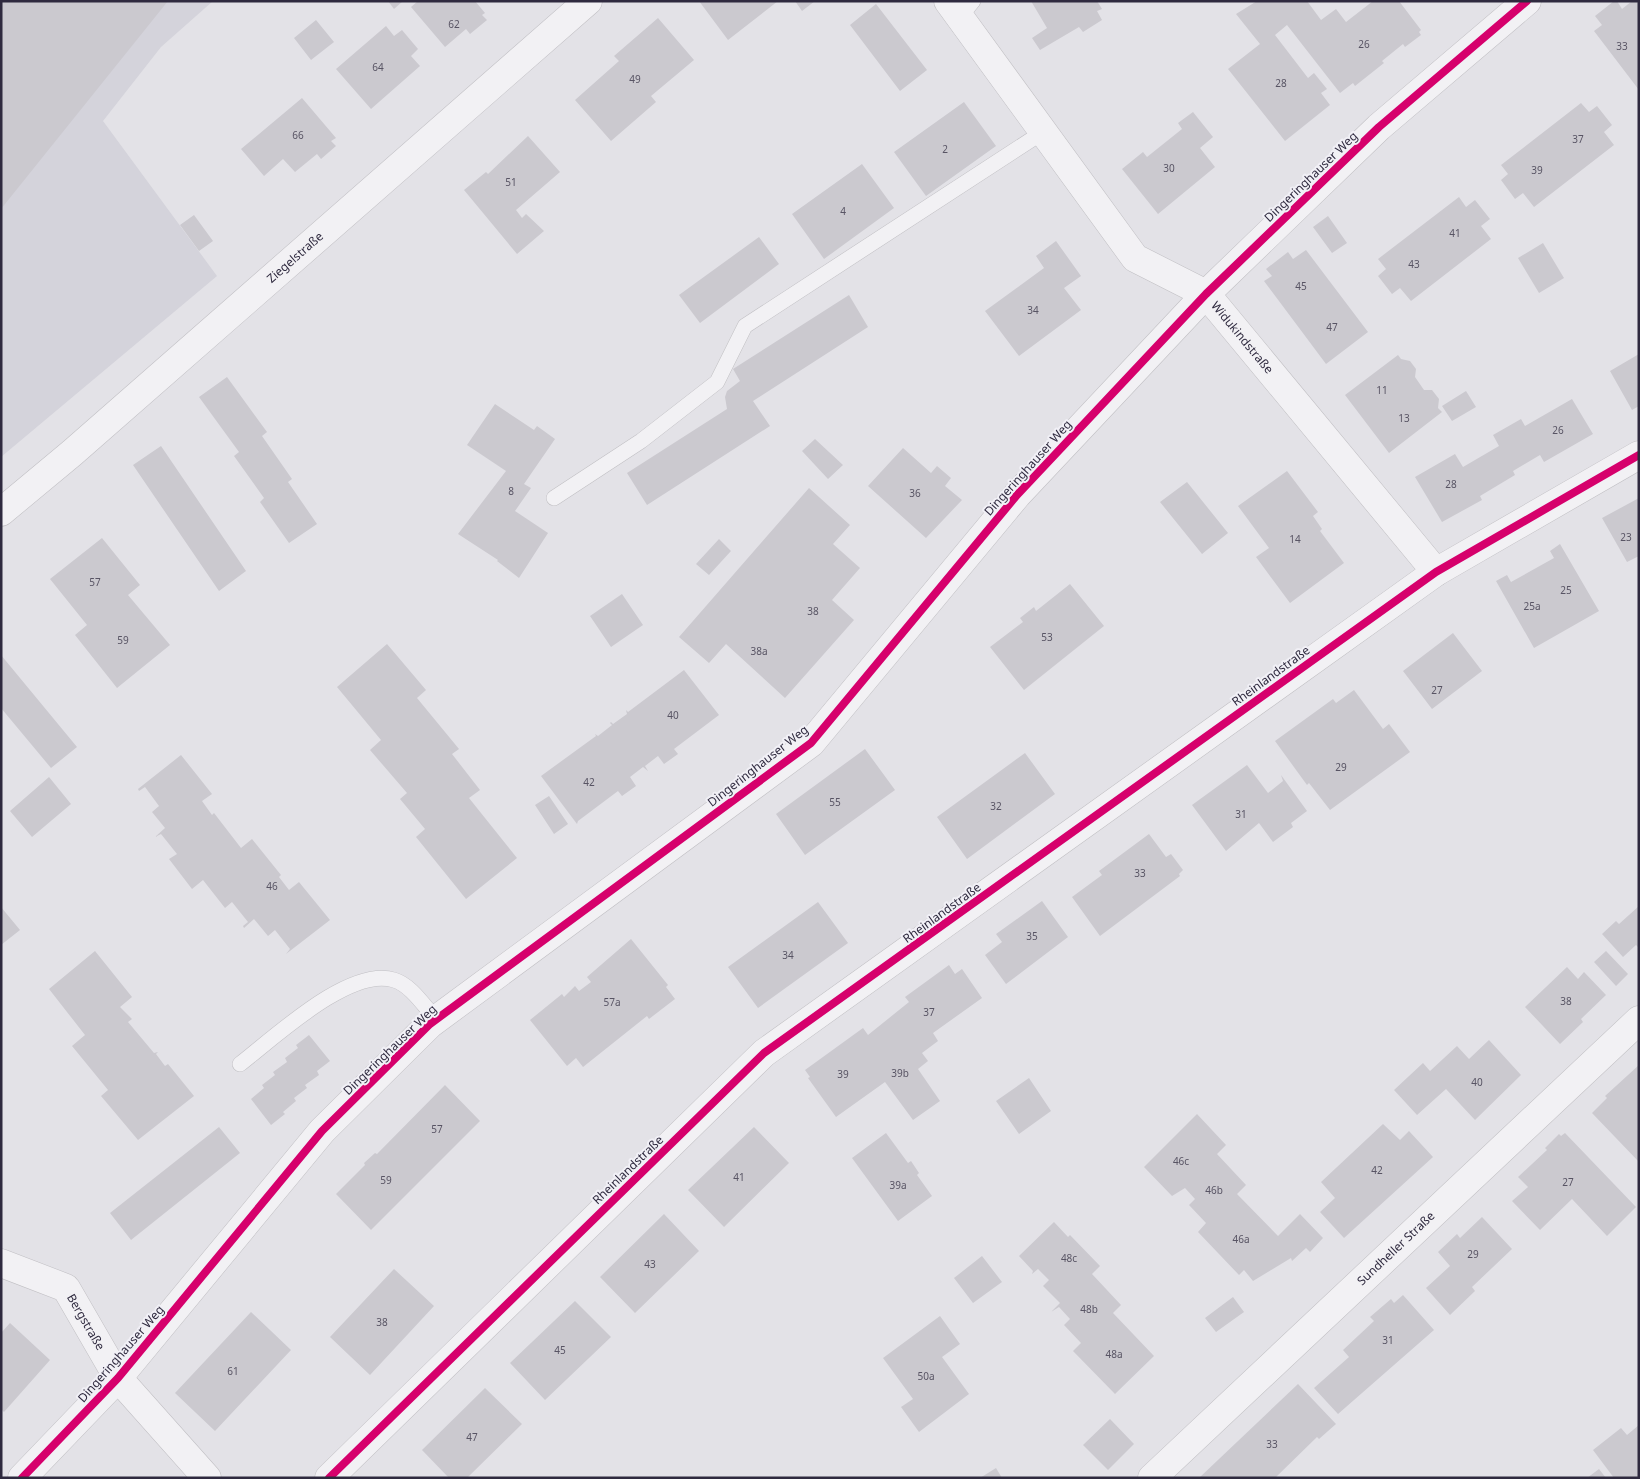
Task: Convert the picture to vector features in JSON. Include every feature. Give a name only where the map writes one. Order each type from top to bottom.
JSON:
[{"type":"street","name":"Ziegelstraße","points":[[1,512],[72,453],[588,1]]},
{"type":"street","name":"Dingeringhauser Weg","points":[[22,1478],[118,1378],[322,1131],[436,1019],[811,743],[1017,495],[1206,294],[1379,127],[1527,1]]},
{"type":"street","name":"Widukindstraße","points":[[960,7],[1042,132],[1135,258],[1206,294],[1436,572]]},
{"type":"street","name":"Rheinlandstraße","points":[[330,1478],[764,1053],[1436,572],[1639,455]]},
{"type":"street","name":"Sundheller Straße","points":[[1152,1478],[1639,1020]]},
{"type":"street","name":"Bergstraße","points":[[1,1263],[66,1288],[118,1378],[207,1478]]},
{"type":"lane","points":[[554,498],[640,441],[717,382],[745,326],[1042,132]]},
{"type":"lane","points":[[240,1064],[327,998],[344,988],[362,981],[380,978],[394,980],[405,985],[436,1019]]},
{"type":"shaded area","points":[[1,1],[213,1],[161,47],[103,121],[217,276],[1,457]]},
{"type":"building","points":[[1,1],[168,1],[1,209]]},
{"type":"building","points":[[388,1],[403,1],[394,9]]},
{"type":"building","points":[[418,1],[475,1],[485,13],[482,15],[487,20],[470,34],[466,29],[445,47],[411,7]]},
{"type":"building","points":[[699,1],[778,1],[728,40]]},
{"type":"building","points":[[795,1],[815,1],[802,11]]},
{"type":"building","points":[[1031,1],[1097,1],[1102,9],[1097,11],[1102,20],[1083,32],[1079,27],[1040,50],[1032,38],[1047,28]]},
{"type":"building","points":[[1257,1],[1307,1],[1321,20],[1336,9],[1346,22],[1373,1],[1399,1],[1421,30],[1419,32],[1421,35],[1405,47],[1403,44],[1382,61],[1384,63],[1355,86],[1353,83],[1340,93],[1287,25],[1275,35],[1308,78],[1314,73],[1327,89],[1321,93],[1330,105],[1285,141],[1228,69],[1260,44],[1236,14]]},
{"type":"building","points":[[1614,1],[1617,1],[1622,9],[1632,1],[1636,1],[1639,4],[1639,90],[1594,31],[1602,25],[1595,16]]},
{"type":"building","points":[[876,4],[927,70],[900,91],[850,25]]},
{"type":"building","points":[[658,18],[694,60],[651,96],[656,102],[611,141],[575,100],[619,61],[614,56]]},
{"type":"building","points":[[316,20],[334,42],[311,60],[294,38]]},
{"type":"building","points":[[386,26],[394,36],[402,30],[418,49],[411,56],[420,66],[371,109],[336,69]]},
{"type":"building","points":[[302,98],[336,138],[331,141],[336,146],[321,159],[317,154],[295,172],[283,159],[264,176],[241,149]]},
{"type":"building","points":[[964,102],[996,146],[926,196],[894,152]]},
{"type":"building","points":[[1581,103],[1589,112],[1597,106],[1612,125],[1604,132],[1614,145],[1534,207],[1523,193],[1515,199],[1501,180],[1508,174],[1501,165]]},
{"type":"building","points":[[1193,112],[1213,137],[1200,148],[1215,167],[1158,214],[1122,169],[1143,152],[1147,157],[1182,129],[1178,123]]},
{"type":"building","points":[[528,136],[560,172],[516,210],[522,218],[526,214],[544,231],[517,254],[464,190],[486,172],[488,174]]},
{"type":"building","points":[[862,164],[894,208],[824,259],[792,214]]},
{"type":"building","points":[[1459,197],[1466,207],[1475,200],[1490,219],[1481,226],[1491,239],[1411,301],[1400,288],[1392,294],[1378,276],[1386,269],[1378,259]]},
{"type":"building","points":[[194,215],[213,241],[199,251],[180,225]]},
{"type":"building","points":[[1328,216],[1347,243],[1332,253],[1313,227]]},
{"type":"building","points":[[759,237],[779,264],[700,323],[679,295]]},
{"type":"building","points":[[1056,241],[1081,276],[1064,288],[1081,310],[1019,356],[985,311],[1044,268],[1036,256]]},
{"type":"building","points":[[1543,243],[1564,278],[1539,293],[1518,258]]},
{"type":"building","points":[[1306,250],[1368,332],[1326,364],[1264,281],[1272,276],[1266,269],[1288,252],[1293,259]]},
{"type":"building","points":[[849,295],[868,327],[753,401],[770,426],[647,505],[627,473],[727,409],[725,397],[727,391],[740,381],[733,369]]},
{"type":"building","points":[[1639,354],[1639,406],[1632,410],[1610,371]]},
{"type":"building","points":[[1398,355],[1401,359],[1410,361],[1416,369],[1415,377],[1424,390],[1432,390],[1439,399],[1438,408],[1442,412],[1389,453],[1345,395]]},
{"type":"building","points":[[227,377],[267,432],[262,436],[292,479],[288,482],[317,524],[289,543],[260,502],[264,498],[234,456],[239,452],[199,397]]},
{"type":"building","points":[[1466,391],[1476,407],[1452,421],[1442,406]]},
{"type":"building","points":[[1572,399],[1593,434],[1544,462],[1540,455],[1513,471],[1515,475],[1480,496],[1482,500],[1442,522],[1415,477],[1455,454],[1463,467],[1499,446],[1493,435],[1521,419],[1525,426]]},
{"type":"building","points":[[495,404],[534,430],[537,426],[555,439],[524,484],[531,488],[515,511],[548,533],[519,578],[498,560],[458,534],[506,471],[467,445]]},
{"type":"building","points":[[815,439],[843,465],[828,479],[802,451]]},
{"type":"building","points":[[161,446],[246,571],[219,591],[133,465]]},
{"type":"building","points":[[903,448],[931,473],[937,466],[951,478],[945,486],[962,500],[926,538],[868,486]]},
{"type":"building","points":[[1287,471],[1318,512],[1313,516],[1322,529],[1320,531],[1344,563],[1290,603],[1256,557],[1269,548],[1238,506]]},
{"type":"building","points":[[1187,482],[1228,533],[1202,554],[1160,502]]},
{"type":"building","points":[[809,488],[850,525],[833,544],[860,568],[832,600],[854,620],[785,698],[726,644],[709,663],[679,637]]},
{"type":"building","points":[[1639,498],[1639,556],[1627,562],[1602,518]]},
{"type":"building","points":[[102,538],[140,585],[128,595],[170,645],[117,688],[75,635],[87,625],[50,579]]},
{"type":"building","points":[[719,539],[731,551],[709,575],[696,564]]},
{"type":"building","points":[[1560,544],[1599,611],[1534,648],[1496,581],[1507,575],[1511,582],[1554,558],[1550,551]]},
{"type":"building","points":[[1070,584],[1104,626],[1024,690],[990,647],[1023,622],[1020,618],[1034,607],[1036,611]]},
{"type":"building","points":[[622,594],[643,625],[611,647],[590,616]]},
{"type":"building","points":[[1453,633],[1482,671],[1432,709],[1403,671]]},
{"type":"building","points":[[387,644],[426,690],[417,698],[459,749],[452,754],[480,790],[469,798],[517,858],[466,899],[416,837],[425,829],[400,799],[407,793],[370,750],[381,740],[337,687]]},
{"type":"building","points":[[1,655],[77,747],[51,768],[1,708]]},
{"type":"building","points":[[684,670],[719,715],[674,749],[678,754],[664,764],[658,756],[645,766],[648,771],[643,767],[630,777],[636,786],[622,796],[618,791],[578,821],[577,824],[541,776],[596,736],[595,734],[598,736],[612,725],[611,722],[613,724],[627,714],[626,710],[628,712]]},
{"type":"building","points":[[1354,690],[1383,729],[1389,724],[1410,752],[1330,810],[1309,783],[1307,785],[1275,741],[1333,699],[1336,703]]},
{"type":"building","points":[[865,749],[895,790],[805,855],[776,814]]},
{"type":"building","points":[[1025,753],[1055,794],[967,859],[937,817]]},
{"type":"building","points":[[181,755],[212,794],[202,801],[212,815],[214,813],[241,848],[252,839],[281,875],[279,877],[289,890],[299,882],[330,920],[286,954],[290,949],[275,930],[268,936],[254,919],[244,928],[243,926],[248,922],[232,902],[225,908],[203,880],[192,889],[169,859],[177,854],[161,834],[155,837],[165,828],[152,812],[159,806],[145,787],[139,791],[138,789]]},
{"type":"building","points":[[1247,765],[1268,793],[1283,781],[1281,775],[1307,811],[1291,823],[1293,827],[1273,842],[1259,823],[1226,851],[1192,805]]},
{"type":"building","points":[[49,777],[71,804],[32,837],[10,811]]},
{"type":"building","points":[[549,796],[568,824],[554,834],[535,805]]},
{"type":"building","points":[[1149,834],[1166,857],[1171,854],[1183,870],[1179,874],[1180,876],[1100,936],[1072,897],[1102,875],[1099,871]]},
{"type":"building","points":[[1042,901],[1068,937],[1006,984],[985,955],[1002,942],[996,934]]},
{"type":"building","points":[[818,902],[848,943],[758,1008],[728,967]]},
{"type":"building","points":[[1639,906],[1639,948],[1636,945],[1623,957],[1602,934],[1616,921],[1619,924]]},
{"type":"building","points":[[1,907],[20,930],[1,945]]},
{"type":"building","points":[[631,939],[668,985],[666,987],[675,999],[649,1019],[647,1016],[583,1067],[576,1058],[567,1066],[530,1020],[562,994],[564,997],[575,986],[579,991],[591,982],[587,977]]},
{"type":"building","points":[[95,951],[132,997],[120,1007],[132,1019],[128,1022],[154,1053],[158,1052],[156,1054],[165,1066],[168,1064],[194,1096],[138,1140],[101,1096],[108,1090],[72,1046],[85,1035],[49,989]]},
{"type":"building","points":[[1606,951],[1628,974],[1616,986],[1594,962]]},
{"type":"building","points":[[949,965],[955,974],[962,969],[982,998],[933,1033],[938,1041],[922,1053],[928,1061],[918,1069],[940,1101],[913,1120],[885,1082],[836,1117],[808,1078],[810,1077],[805,1070],[863,1028],[868,1035],[909,1002],[905,997]]},
{"type":"building","points":[[1567,967],[1578,979],[1584,972],[1606,995],[1581,1019],[1583,1022],[1560,1044],[1525,1007]]},
{"type":"building","points":[[309,1035],[330,1061],[317,1071],[319,1075],[305,1085],[307,1088],[294,1098],[296,1101],[283,1112],[285,1114],[271,1125],[251,1099],[264,1088],[262,1085],[275,1075],[273,1072],[287,1062],[285,1058],[298,1048],[296,1045]]},
{"type":"building","points":[[1489,1040],[1521,1075],[1475,1120],[1446,1089],[1417,1115],[1394,1090],[1423,1063],[1430,1071],[1457,1046],[1469,1059]]},
{"type":"building","points":[[1639,1065],[1639,1162],[1592,1113],[1607,1098],[1605,1096]]},
{"type":"building","points":[[1029,1078],[1051,1111],[1019,1134],[996,1101]]},
{"type":"building","points":[[445,1085],[480,1121],[371,1230],[336,1194],[365,1165],[364,1163],[375,1153],[377,1154]]},
{"type":"building","points":[[1197,1114],[1226,1145],[1217,1154],[1246,1185],[1237,1194],[1278,1236],[1300,1214],[1323,1238],[1310,1252],[1306,1248],[1292,1261],[1291,1258],[1253,1281],[1244,1270],[1239,1275],[1198,1232],[1206,1223],[1189,1205],[1195,1199],[1185,1188],[1172,1196],[1144,1167]]},
{"type":"building","points":[[1383,1124],[1400,1140],[1409,1131],[1433,1157],[1344,1238],[1320,1212],[1335,1198],[1321,1182]]},
{"type":"building","points":[[219,1127],[240,1153],[131,1240],[110,1213]]},
{"type":"building","points":[[754,1127],[789,1163],[724,1227],[688,1190]]},
{"type":"building","points":[[886,1133],[908,1163],[911,1161],[919,1173],[917,1175],[932,1196],[898,1221],[852,1158]]},
{"type":"building","points":[[1565,1133],[1636,1207],[1607,1236],[1572,1199],[1540,1230],[1512,1201],[1528,1187],[1518,1177],[1547,1150],[1545,1148],[1559,1134],[1561,1136]]},
{"type":"building","points":[[664,1214],[699,1251],[635,1313],[600,1277]]},
{"type":"building","points":[[1482,1217],[1512,1249],[1472,1287],[1475,1291],[1450,1315],[1426,1288],[1450,1266],[1438,1252],[1457,1234],[1460,1238]]},
{"type":"building","points":[[1054,1222],[1068,1237],[1070,1235],[1100,1266],[1092,1274],[1121,1305],[1113,1313],[1154,1356],[1115,1394],[1073,1351],[1081,1343],[1064,1325],[1070,1319],[1059,1307],[1051,1312],[1060,1303],[1043,1286],[1049,1280],[1038,1269],[1032,1274],[1033,1271],[1019,1256]]},
{"type":"building","points":[[982,1256],[1002,1282],[973,1303],[954,1278]]},
{"type":"building","points":[[394,1269],[434,1306],[370,1375],[330,1337]]},
{"type":"building","points":[[1403,1295],[1434,1330],[1338,1414],[1314,1388],[1349,1357],[1343,1350],[1374,1321],[1370,1317],[1391,1299],[1394,1303]]},
{"type":"building","points":[[1233,1297],[1244,1312],[1216,1332],[1205,1318]]},
{"type":"building","points":[[575,1301],[611,1337],[545,1400],[510,1363]]},
{"type":"building","points":[[251,1312],[291,1350],[215,1431],[175,1393]]},
{"type":"building","points":[[940,1316],[960,1344],[942,1357],[969,1394],[919,1432],[901,1407],[913,1399],[883,1358]]},
{"type":"building","points":[[10,1323],[50,1360],[4,1412],[1,1409],[1,1333]]},
{"type":"building","points":[[1298,1384],[1336,1424],[1319,1439],[1317,1437],[1275,1478],[1199,1478]]},
{"type":"building","points":[[485,1388],[522,1424],[467,1478],[449,1478],[422,1450]]},
{"type":"building","points":[[1110,1419],[1134,1444],[1108,1470],[1083,1445]]},
{"type":"building","points":[[1639,1425],[1639,1478],[1614,1478],[1593,1450],[1621,1428],[1627,1435]]},
{"type":"building","points":[[996,1468],[1002,1478],[980,1478]]},
{"type":"building","points":[[1599,1469],[1606,1478],[1587,1478]]},
{"type":"cycle path","points":[[22,1478],[118,1378],[322,1131],[430,1024],[811,743],[1017,495],[1206,294],[1379,127],[1527,1]]},
{"type":"cycle path","points":[[329,1478],[764,1053],[1436,572],[1639,455]]}]
